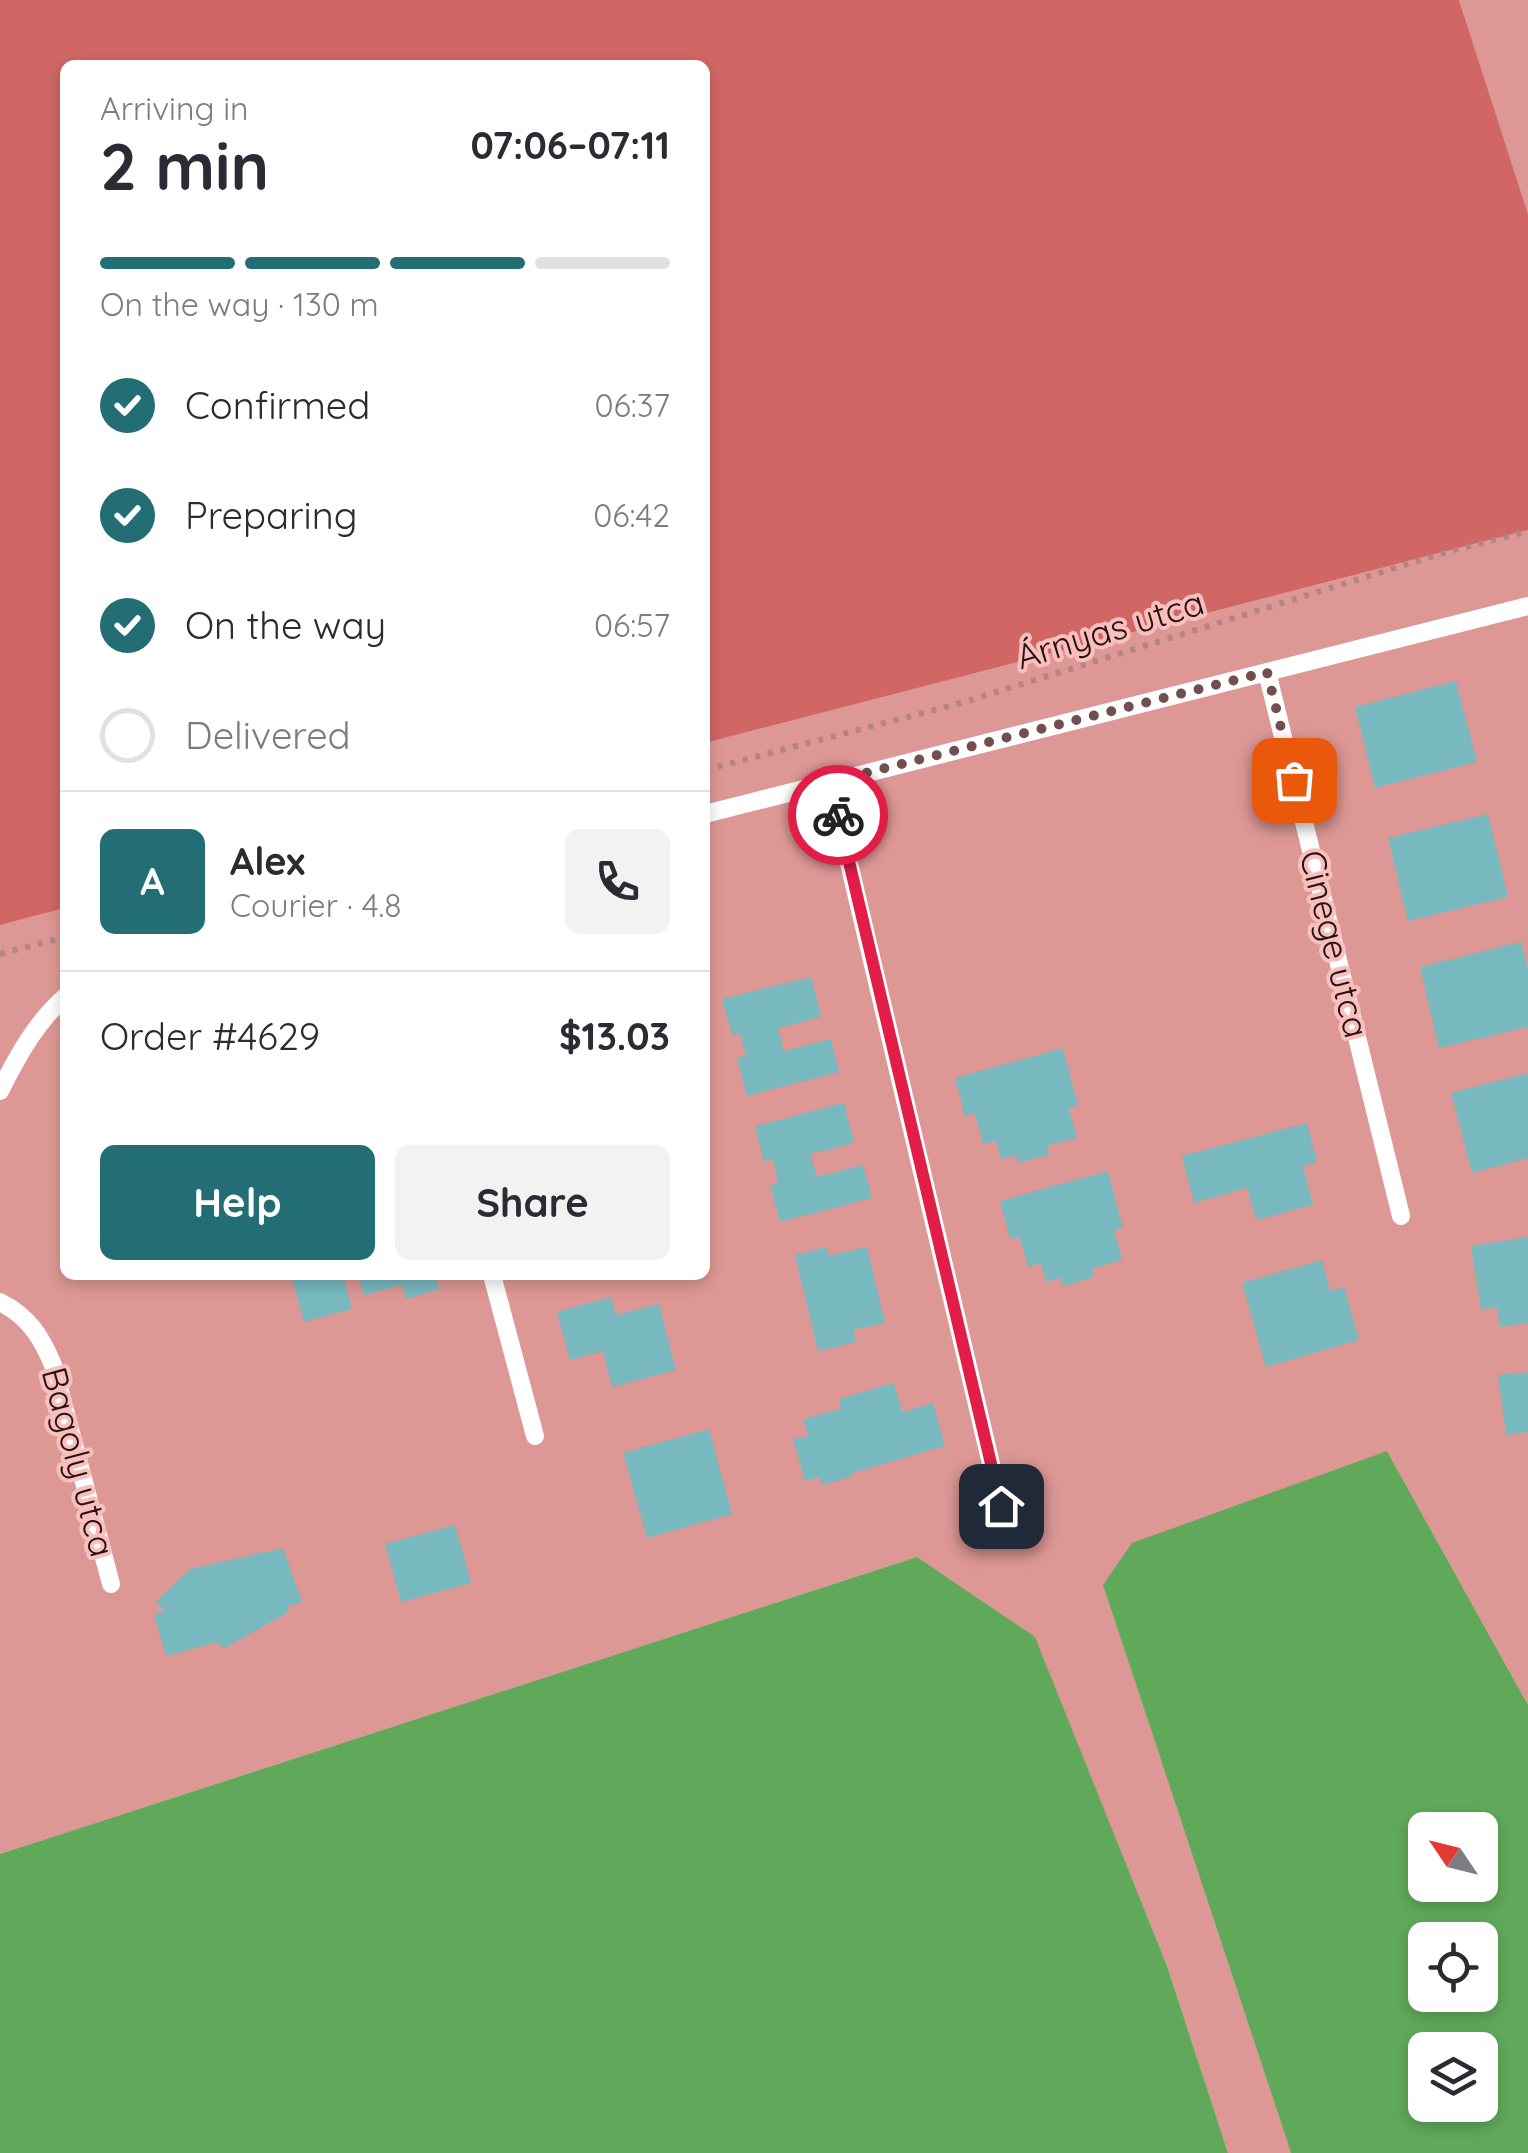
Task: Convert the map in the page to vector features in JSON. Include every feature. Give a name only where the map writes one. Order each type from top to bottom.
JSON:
[{"type":"lane","points":[[710,813],[1528,606]]},
{"type":"lane","name":"Cinege utca","points":[[1267,672],[1402,1216]]},
{"type":"lane","points":[[830,782],[1001,1506]]},
{"type":"lane","points":[[0,1091],[24,1046],[60,1001]]},
{"type":"lane","points":[[493,1280],[535,1436]]},
{"type":"lane","name":"Bagoly utca","points":[[0,1302],[26,1319],[42,1337],[53,1364],[111,1584]]},
{"type":"path","name":"Árnyas utca","points":[[710,769],[961,702],[1443,553],[1528,531]]},
{"type":"path","points":[[0,954],[60,938]]},
{"type":"shaded area","points":[[0,0],[1459,0],[1528,214],[1528,530],[710,742],[710,60],[60,60],[60,909],[0,925]]},
{"type":"shaded area","points":[[1459,0],[1528,0],[1528,214]]},
{"type":"shaded area","points":[[1528,530],[1528,1705],[1387,1451],[1103,1585],[1291,2153],[1228,2153],[1167,1966],[1035,1638],[917,1557],[0,1854],[0,925],[60,909],[60,1280],[710,1280],[710,742]]},
{"type":"shaded area","points":[[1387,1451],[1528,1705],[1528,2153],[1291,2153],[1103,1585],[1132,1543]]},
{"type":"shaded area","points":[[917,1557],[1035,1637],[1167,1966],[1228,2153],[0,2153],[0,1854]]},
{"type":"building","points":[[1456,681],[1477,762],[1375,788],[1355,707]]},
{"type":"building","points":[[1488,814],[1508,897],[1408,921],[1388,838]]},
{"type":"building","points":[[1521,942],[1528,969],[1528,1027],[1439,1048],[1420,967]]},
{"type":"building","points":[[811,977],[821,1017],[778,1028],[784,1051],[831,1039],[839,1072],[747,1096],[737,1058],[746,1056],[740,1033],[732,1035],[722,999]]},
{"type":"building","points":[[1063,1048],[1078,1105],[1069,1108],[1077,1138],[1047,1146],[1049,1155],[1018,1163],[1016,1155],[1001,1159],[996,1141],[983,1144],[975,1113],[965,1116],[955,1078]]},
{"type":"building","points":[[1528,1073],[1528,1158],[1472,1173],[1451,1093]]},
{"type":"building","points":[[844,1103],[854,1143],[810,1154],[817,1177],[863,1165],[872,1198],[780,1222],[770,1185],[778,1183],[773,1159],[764,1162],[755,1126]]},
{"type":"building","points":[[1307,1123],[1317,1162],[1303,1166],[1313,1205],[1256,1220],[1247,1188],[1194,1203],[1182,1156]]},
{"type":"building","points":[[1108,1171],[1123,1228],[1114,1230],[1122,1260],[1092,1269],[1094,1277],[1063,1286],[1061,1278],[1046,1282],[1041,1263],[1028,1267],[1019,1236],[1010,1239],[1000,1201]]},
{"type":"building","points":[[1528,1237],[1528,1323],[1500,1327],[1497,1307],[1481,1310],[1471,1246]]},
{"type":"building","points":[[827,1247],[829,1256],[867,1247],[885,1323],[853,1330],[856,1342],[818,1351],[795,1255]]},
{"type":"building","points":[[1322,1260],[1330,1291],[1344,1287],[1359,1340],[1266,1367],[1242,1283]]},
{"type":"building","points":[[292,1280],[344,1280],[352,1309],[304,1322]]},
{"type":"building","points":[[360,1280],[436,1280],[439,1289],[406,1299],[402,1285],[364,1295]]},
{"type":"building","points":[[611,1297],[616,1315],[659,1304],[676,1370],[612,1387],[603,1351],[570,1360],[557,1312]]},
{"type":"building","points":[[1528,1372],[1528,1432],[1506,1435],[1498,1375]]},
{"type":"building","points":[[894,1383],[902,1412],[933,1403],[945,1446],[823,1485],[820,1477],[805,1481],[793,1439],[808,1436],[803,1419],[841,1409],[839,1399]]},
{"type":"building","points":[[709,1429],[732,1514],[647,1538],[623,1453]]},
{"type":"building","points":[[455,1525],[471,1583],[401,1602],[385,1544]]},
{"type":"building","points":[[283,1548],[302,1602],[287,1606],[290,1611],[223,1649],[218,1642],[166,1656],[154,1615],[165,1612],[156,1602],[190,1569]]},
{"type":"way so far","points":[[838,815],[830,782],[1267,672],[1294,780]]},
{"type":"route","points":[[838,815],[1001,1506]]}]
